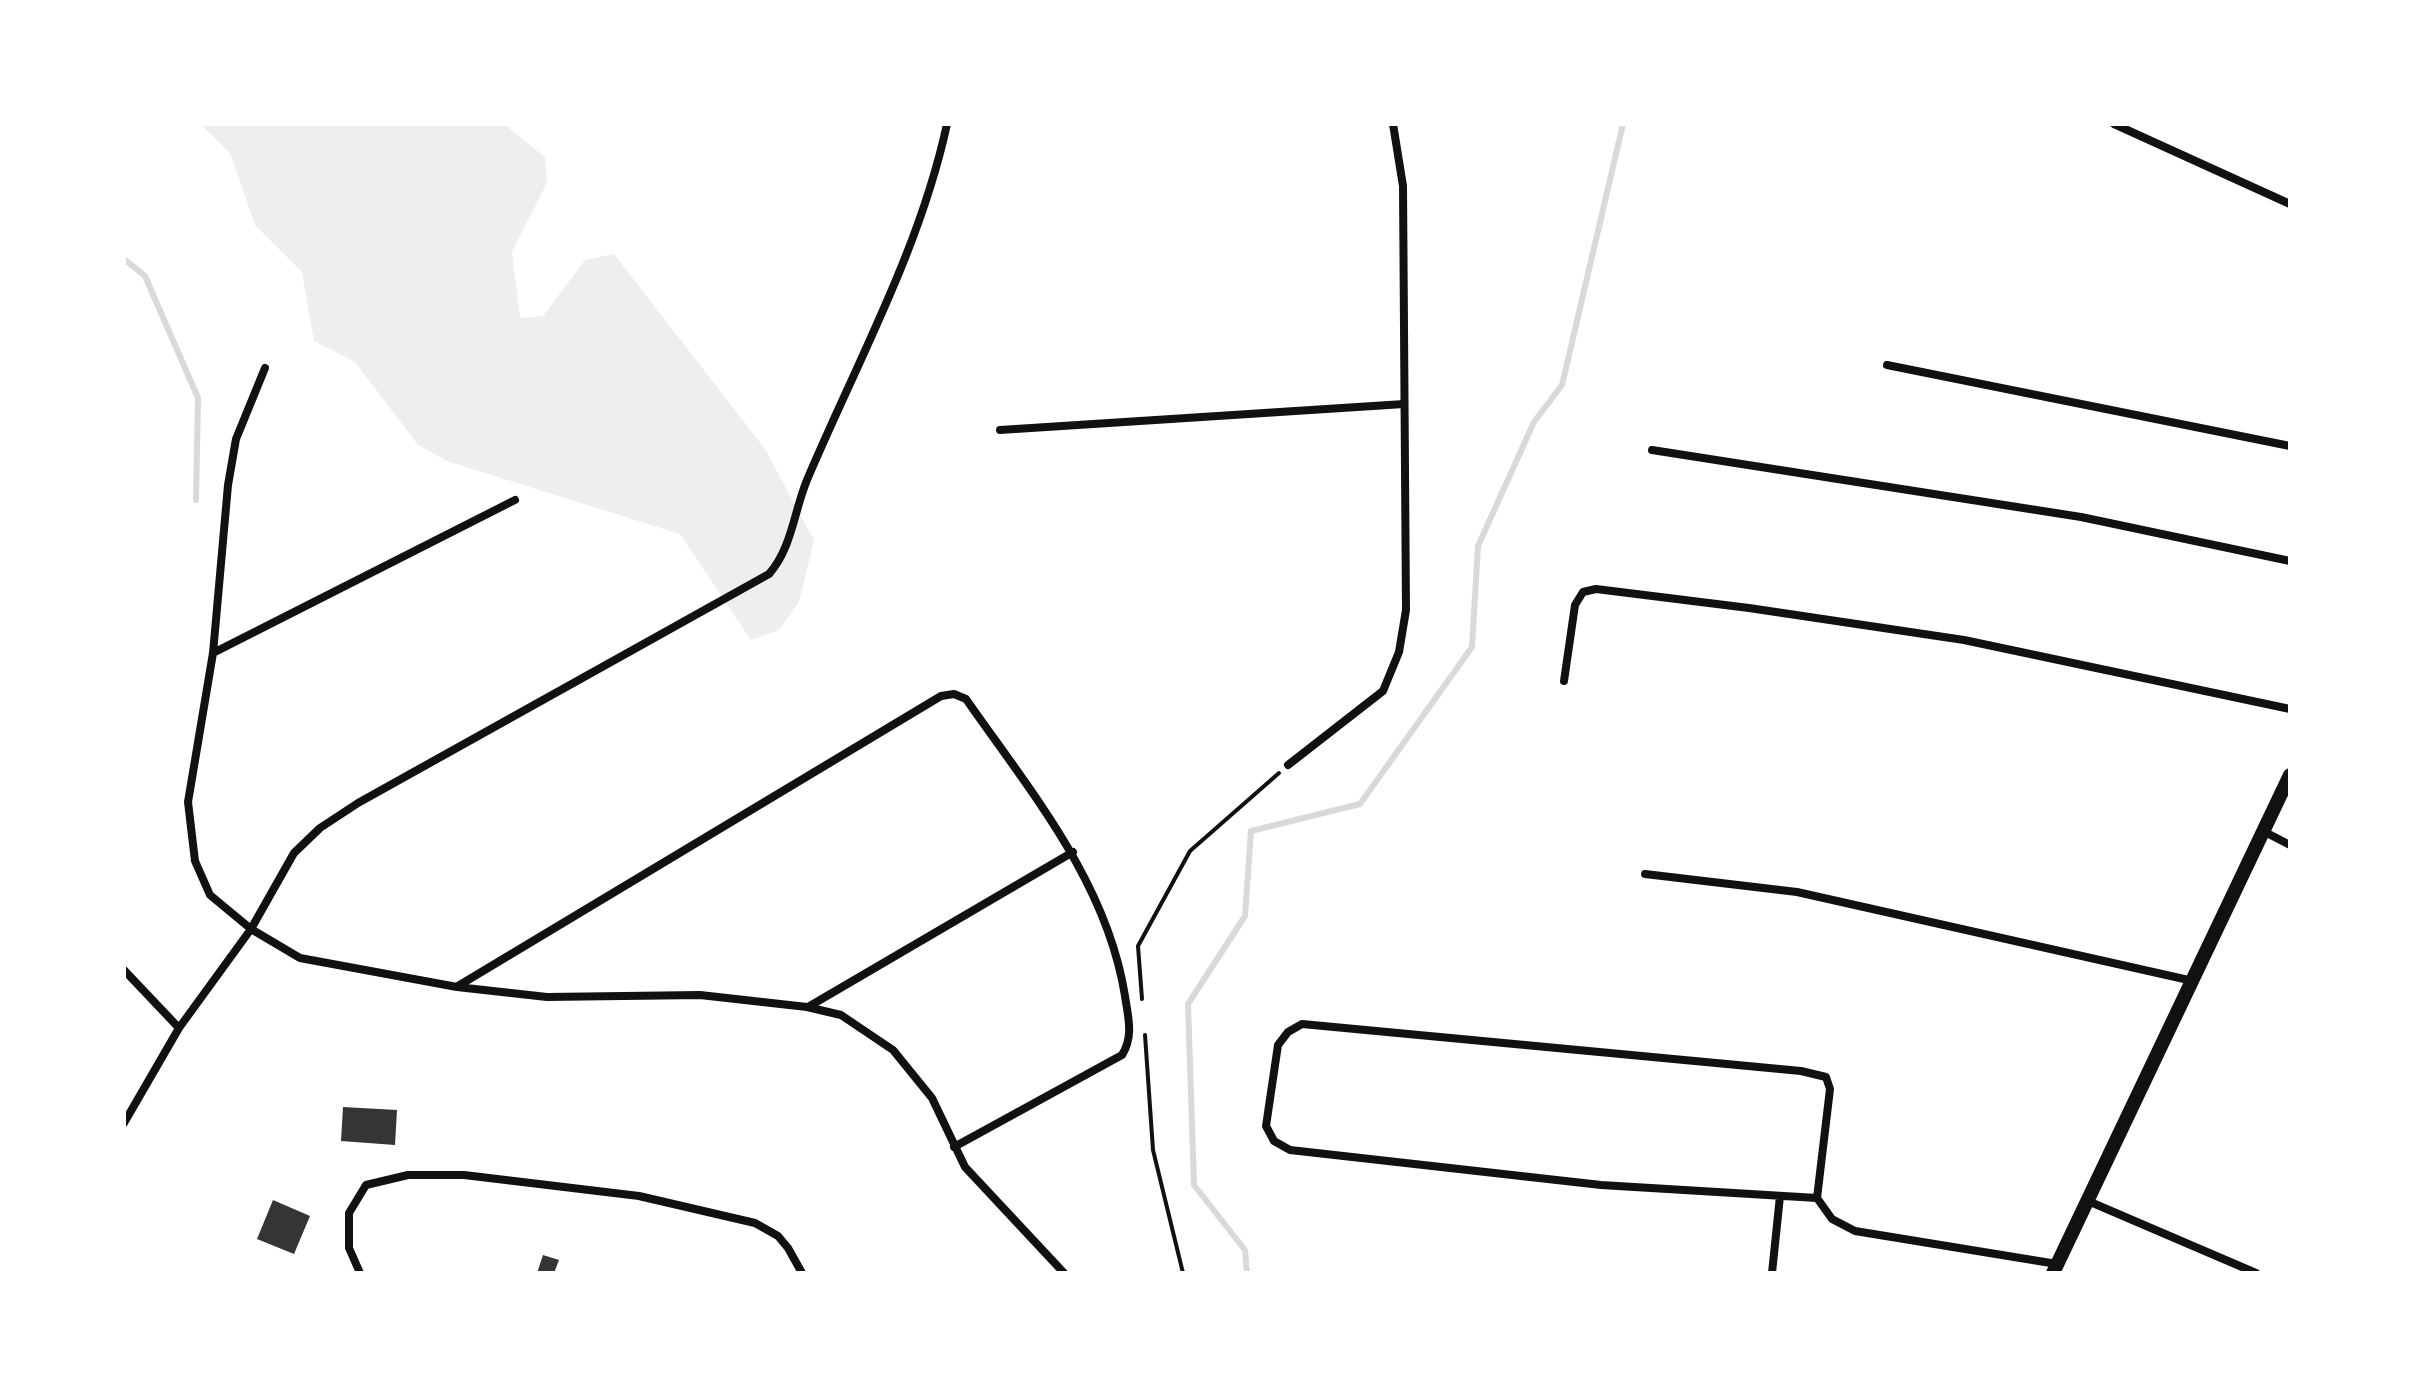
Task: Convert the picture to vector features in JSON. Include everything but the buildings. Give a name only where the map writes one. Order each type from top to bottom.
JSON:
[{"type":"street","points":[[124,1123],[179,1028],[251,929],[294,853],[320,828],[358,803],[769,574],[774,568],[787,543],[806,482],[871,343],[906,255],[939,162],[947,124]]},
{"type":"street","points":[[1288,765],[1383,691],[1399,652],[1406,610],[1403,186],[1393,124]]},
{"type":"street","points":[[2114,124],[2290,204]]},
{"type":"street","points":[[1887,365],[2290,446]]},
{"type":"street","points":[[265,368],[236,439],[228,485],[213,653],[188,802],[195,861],[210,895],[251,929],[300,958],[457,987],[547,997],[700,995],[807,1007],[841,1015],[893,1050],[932,1098],[965,1167],[1064,1273]]},
{"type":"street","points":[[1000,430],[1404,404]]},
{"type":"street","points":[[1652,450],[2081,517],[2290,561]]},
{"type":"street","points":[[213,653],[515,500]]},
{"type":"street","points":[[1564,681],[1575,605],[1583,592],[1596,589],[1964,640],[2290,709]]},
{"type":"street","points":[[457,987],[941,696],[954,694],[966,699],[1073,852],[1104,917],[1123,981],[1129,1026],[1129,1043],[1122,1055],[954,1147]]},
{"type":"street","points":[[1817,1198],[1601,1185],[1290,1150],[1274,1141],[1266,1126],[1278,1045],[1288,1032],[1302,1024],[1801,1071],[1826,1077],[1830,1089],[1817,1198],[1832,1219],[1855,1231],[2055,1269],[2290,775]]},
{"type":"street","points":[[2263,831],[2290,845]]},
{"type":"street","points":[[807,1007],[1073,852]]},
{"type":"street","points":[[1645,874],[1797,892],[2193,981]]},
{"type":"street","points":[[124,970],[179,1028]]},
{"type":"street","points":[[360,1273],[349,1248],[349,1213],[366,1185],[408,1175],[464,1175],[639,1196],[755,1223],[778,1236],[802,1273]]},
{"type":"street","points":[[1772,1273],[1780,1196]]},
{"type":"street","points":[[2088,1201],[2256,1273]]},
{"type":"path","points":[[1143,1009],[1138,946],[1190,851],[1288,765]]},
{"type":"path","points":[[1144,1024],[1153,1150],[1183,1273]]},
{"type":"shaded area","points":[[200,124],[504,124],[545,157],[547,183],[512,252],[520,318],[543,316],[585,260],[614,254],[765,449],[814,540],[799,602],[779,630],[751,640],[680,534],[447,461],[418,445],[355,362],[314,341],[302,272],[255,225],[230,153]]},
{"type":"waterway","points":[[1247,1273],[1245,1250],[1194,1185],[1188,1004],[1245,916],[1251,831],[1360,804],[1472,647],[1478,546],[1534,422],[1562,385],[1623,124]]},
{"type":"waterway","points":[[124,259],[145,276],[198,398],[196,500]]}]
